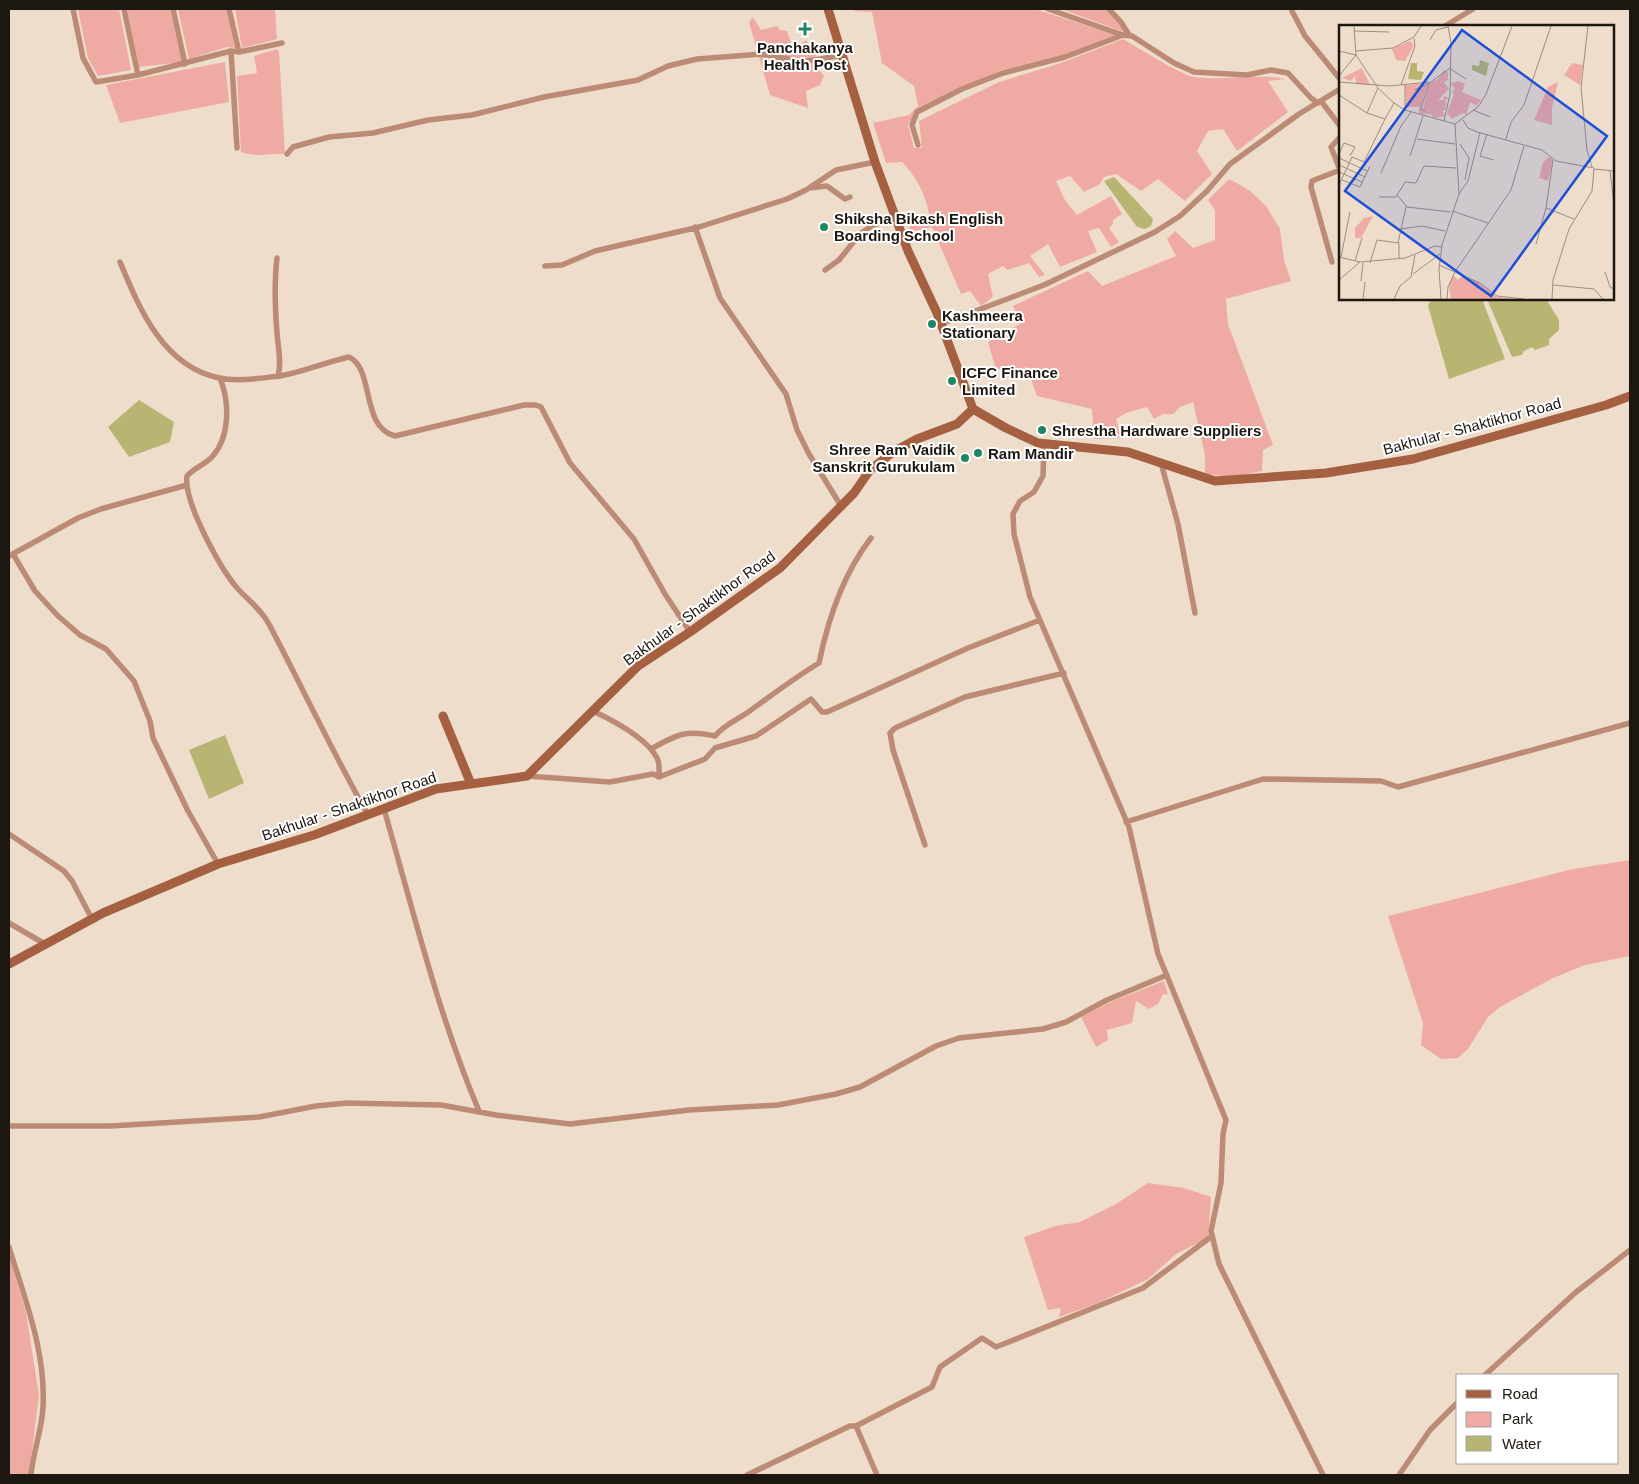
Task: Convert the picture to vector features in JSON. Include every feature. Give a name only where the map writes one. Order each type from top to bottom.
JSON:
[{"type":"street","points":[[73,9],[83,58],[96,82],[138,75],[232,51],[239,52],[282,43]]},
{"type":"street","points":[[124,9],[138,75]]},
{"type":"street","points":[[173,9],[185,64]]},
{"type":"street","points":[[229,9],[239,52]]},
{"type":"street","points":[[828,9],[875,162],[896,219],[941,324],[973,409]]},
{"type":"street","points":[[1048,9],[1126,35],[1194,72],[1247,74],[1271,70],[1288,73],[1311,98],[1319,102],[1339,125]]},
{"type":"street","points":[[1109,9],[1121,22],[1126,35]]},
{"type":"street","points":[[1447,25],[1473,9]]},
{"type":"street","points":[[1292,11],[1305,36],[1339,78]]},
{"type":"street","points":[[918,145],[912,125],[917,112],[962,89],[1003,73],[1065,57],[1126,35]]},
{"type":"street","points":[[232,51],[237,148]]},
{"type":"street","points":[[287,154],[293,147],[329,138],[373,134],[428,120],[472,115],[544,97],[638,80],[668,66],[697,59],[762,54],[804,62],[843,55]]},
{"type":"street","points":[[941,324],[1044,285],[1155,232],[1180,216],[1207,191],[1230,164],[1339,90]]},
{"type":"street","points":[[1339,138],[1331,147],[1339,167]]},
{"type":"street","points":[[545,266],[562,265],[595,252],[695,228],[787,199],[809,188],[836,170],[875,162]]},
{"type":"street","points":[[1332,262],[1311,186],[1312,180],[1339,170]]},
{"type":"street","points":[[809,188],[827,186],[845,199],[850,197]]},
{"type":"street","points":[[825,270],[840,260],[860,234],[873,225],[896,219]]},
{"type":"street","points":[[695,228],[720,298],[786,394],[797,430],[809,454],[841,506]]},
{"type":"street","points":[[277,258],[276,318],[278,352],[281,365],[278,376]]},
{"type":"street","points":[[120,262],[143,312],[167,348],[183,363],[220,378],[238,380],[278,376],[349,357],[356,360],[378,423],[386,433],[395,436],[524,405],[541,407],[570,463],[634,539],[665,594],[690,632]]},
{"type":"street","points":[[220,378],[227,421],[224,439],[211,458],[187,476],[186,485],[211,546],[238,588],[257,606],[270,625],[315,717],[368,815]]},
{"type":"street","name":"Bakhular - Shaktikhor Road","points":[[9,964],[92,919],[218,864],[314,835],[436,789],[527,776],[638,666],[690,632],[780,568],[854,492],[870,470],[893,452],[927,434],[949,429],[963,420],[973,409],[1006,428],[1038,443],[1128,452],[1215,481],[1326,474],[1413,459],[1606,405],[1630,396]]},
{"type":"street","points":[[1044,443],[1043,476],[1034,492],[1020,501],[1013,514],[1014,534],[1030,597],[1126,822],[1158,954],[1226,1120],[1221,1183],[1215,1205],[1212,1236],[1219,1264],[1323,1475]]},
{"type":"street","points":[[1161,463],[1178,524],[1195,614]]},
{"type":"street","points":[[186,485],[101,509],[78,518],[11,555],[35,591],[58,616],[80,635],[106,649],[134,682],[159,750],[188,811],[218,864]]},
{"type":"street","points":[[651,749],[680,733],[697,732],[715,736],[725,725],[740,718],[774,691],[819,663],[841,589],[862,549],[870,538]]},
{"type":"street","points":[[659,777],[705,758],[715,748],[756,736],[811,699],[822,712],[827,712],[968,648],[1040,620]]},
{"type":"street","points":[[925,845],[893,750],[890,733],[895,728],[965,697],[1064,673]]},
{"type":"street","points":[[593,711],[636,736],[651,749],[658,759],[659,777]]},
{"type":"street","points":[[444,716],[471,784]]},
{"type":"street","points":[[1126,822],[1262,779],[1381,781],[1398,787],[1630,723]]},
{"type":"street","points":[[527,776],[610,782],[654,774],[659,777]]},
{"type":"street","points":[[384,809],[440,1002],[479,1111]]},
{"type":"street","points":[[9,834],[64,871],[72,881],[92,919]]},
{"type":"street","points":[[9,923],[45,944]]},
{"type":"street","points":[[9,1126],[101,1127],[259,1117],[316,1106],[347,1103],[434,1104],[570,1124],[689,1110],[778,1105],[808,1100],[860,1087],[936,1046],[959,1038],[1043,1029],[1066,1022],[1107,1000],[1167,975]]},
{"type":"street","points":[[747,1475],[850,1426],[856,1426],[932,1387],[940,1368],[982,1338],[996,1347],[1143,1288],[1212,1236]]},
{"type":"street","points":[[9,1247],[30,1312],[43,1385],[43,1409],[31,1475]]},
{"type":"street","points":[[1486,1374],[1575,1293],[1630,1250]]},
{"type":"street","points":[[1399,1475],[1430,1430],[1456,1404]]},
{"type":"street","points":[[856,1426],[877,1475]]},
{"type":"green space","points":[[78,9],[119,9],[131,70],[98,76],[88,58]]},
{"type":"green space","points":[[127,9],[170,9],[182,62],[139,67]]},
{"type":"green space","points":[[178,9],[227,9],[235,48],[227,47],[189,59]]},
{"type":"green space","points":[[235,9],[275,9],[277,39],[242,48]]},
{"type":"green space","points":[[853,9],[1035,9],[1116,35],[1066,54],[1002,70],[917,109],[908,125],[914,148],[922,148],[919,121],[999,82],[1061,63],[1123,39],[1170,67],[1194,77],[1275,77],[1286,79],[1268,81],[1288,112],[1237,151],[1223,129],[1208,131],[1197,151],[1212,174],[1185,201],[1158,179],[1141,191],[1116,174],[1104,177],[1100,184],[1084,192],[1070,176],[1056,181],[1065,200],[1077,215],[1111,196],[1122,214],[1113,220],[1113,224],[1109,228],[1119,242],[1111,247],[1099,228],[1088,231],[1097,252],[1060,267],[1048,244],[1030,256],[1045,275],[1039,277],[1029,263],[1007,270],[1003,266],[988,274],[993,297],[981,306],[970,291],[961,294],[932,227],[910,232],[909,227],[929,215],[923,193],[902,162],[886,163],[873,123],[909,115],[918,106],[914,86],[882,63],[872,12],[854,11]]},
{"type":"green space","points":[[1061,9],[1106,9],[1124,32]]},
{"type":"green space","points":[[753,17],[761,30],[777,26],[780,30],[787,31],[792,46],[797,47],[806,40],[816,52],[817,68],[824,76],[820,85],[806,91],[808,108],[770,95],[749,22]]},
{"type":"green space","points":[[277,49],[279,52],[285,154],[259,155],[241,152],[237,76],[257,73],[254,56]]},
{"type":"green space","points":[[225,62],[229,102],[120,123],[106,85]]},
{"type":"green space","points":[[1229,179],[1249,190],[1266,206],[1280,229],[1284,260],[1291,281],[1226,299],[1228,324],[1273,445],[1263,450],[1262,471],[1231,477],[1205,474],[1205,455],[1193,402],[1180,407],[1173,414],[1163,414],[1154,419],[1147,407],[1126,413],[1116,419],[1121,438],[1094,439],[1092,409],[1037,396],[1027,367],[1007,374],[995,366],[988,342],[1022,323],[1013,306],[1088,271],[1102,286],[1176,256],[1167,239],[1175,231],[1193,248],[1215,240],[1215,210],[1208,200]]},
{"type":"green space","points":[[1630,860],[1630,956],[1585,965],[1553,978],[1500,1007],[1488,1017],[1468,1049],[1458,1058],[1441,1059],[1421,1045],[1423,1023],[1388,916],[1573,869]]},
{"type":"green space","points":[[1164,981],[1168,995],[1163,994],[1158,1004],[1149,1009],[1136,1001],[1132,1023],[1107,1030],[1108,1040],[1096,1047],[1081,1017],[1113,1001]]},
{"type":"green space","points":[[1148,1183],[1184,1188],[1211,1197],[1208,1238],[1176,1254],[1148,1279],[1098,1303],[1059,1317],[1061,1308],[1048,1310],[1024,1237],[1055,1226],[1080,1222],[1116,1204]]},
{"type":"green space","points":[[9,1254],[26,1313],[39,1395],[29,1475],[9,1475]]},
{"type":"water","points":[[1114,177],[1153,219],[1151,226],[1145,229],[1137,227],[1104,181]]},
{"type":"water","points":[[1482,300],[1505,359],[1449,379],[1428,306],[1430,301]]},
{"type":"water","points":[[1487,300],[1547,300],[1559,320],[1559,330],[1549,339],[1549,345],[1535,350],[1532,347],[1524,351],[1522,355],[1512,357]]},
{"type":"water","points":[[139,400],[174,422],[170,442],[129,457],[108,427]]},
{"type":"water","points":[[225,735],[244,783],[209,799],[189,750]]},
{"type":"place","name":"Panchakanya Health Post","points":[[805,29]]},
{"type":"place","name":"Shiksha Bikash English Boarding School","points":[[824,227]]},
{"type":"place","name":"Kashmeera Stationary","points":[[932,324]]},
{"type":"place","name":"ICFC Finance Limited","points":[[952,381]]},
{"type":"place","name":"Shrestha Hardware Suppliers","points":[[1042,430]]},
{"type":"place","name":"Ram Mandir","points":[[978,453]]},
{"type":"place","name":"Shree Ram Vaidik Sanskrit Gurukulam","points":[[965,458]]}]
